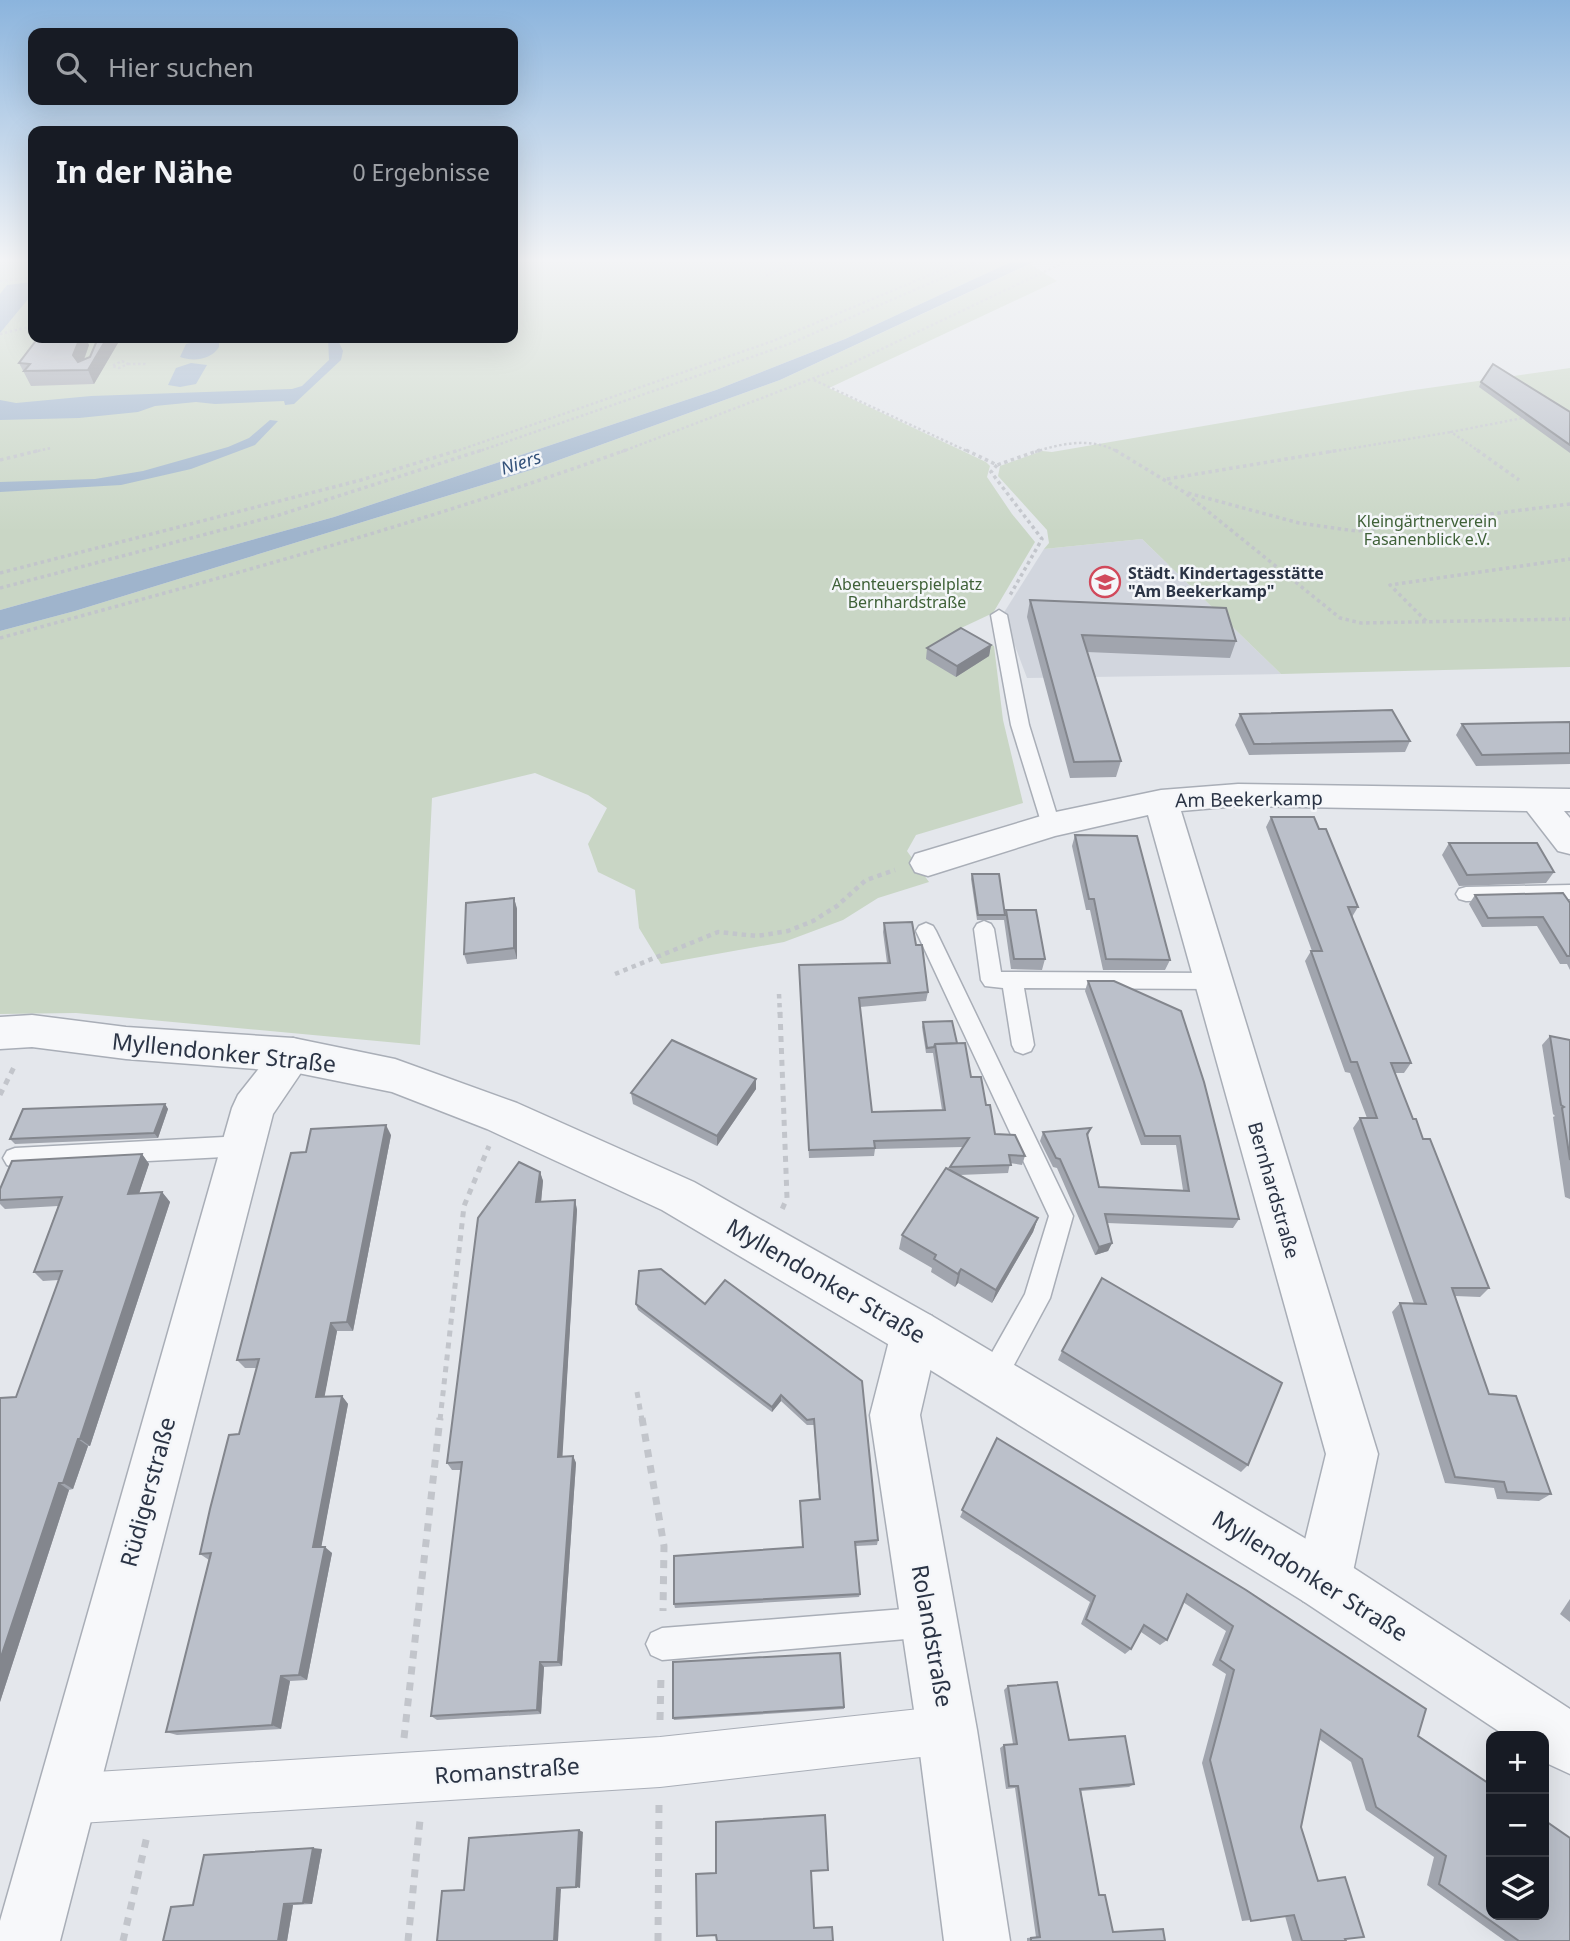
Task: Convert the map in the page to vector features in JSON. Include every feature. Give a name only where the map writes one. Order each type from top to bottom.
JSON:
[{"type":"street","name":"Am Beekerkamp","points":[[928,863],[1051,825],[1161,801],[1238,795],[1553,800],[1570,842]]},
{"type":"street","name":"Bernhardstraße","points":[[1161,801],[1352,1454],[1323,1581]]},
{"type":"street","name":"Myllendonker Straße","points":[[0,1033],[32,1031],[126,1043],[293,1055],[395,1076],[502,1116],[678,1196],[915,1333],[1323,1581],[1570,1744]]},
{"type":"street","name":"Rüdigerstraße","points":[[27,1941],[253,1108],[293,1055]]},
{"type":"street","name":"Rolandstraße","points":[[915,1333],[895,1415],[947,1730],[977,1941]]},
{"type":"street","name":"Romanstraße","points":[[65,1799],[660,1762],[947,1730]]},
{"type":"lane","points":[[999,615],[1020,725],[1051,825]]},
{"type":"lane","points":[[1466,894],[1570,892]]},
{"type":"lane","points":[[984,929],[992,980],[1213,981]]},
{"type":"lane","points":[[926,931],[1061,1216],[1037,1298],[991,1380]]},
{"type":"lane","points":[[1012,980],[1023,1045]]},
{"type":"lane","points":[[15,1158],[243,1146]]},
{"type":"lane","points":[[662,1644],[929,1622]]},
{"type":"path","points":[[0,573],[437,458],[745,351]]},
{"type":"path","points":[[0,588],[267,518],[411,475],[770,351]]},
{"type":"path","points":[[0,638],[241,573],[487,498],[813,380],[876,351]]},
{"type":"path","points":[[101,365],[122,361],[128,365],[148,364]]},
{"type":"path","points":[[813,380],[997,465]]},
{"type":"path","points":[[1166,479],[1532,416]]},
{"type":"path","points":[[1451,432],[1519,480]]},
{"type":"path","points":[[999,615],[1042,539],[999,486],[991,472],[997,465],[1041,450],[1094,441],[1166,479],[1340,618],[1361,623],[1570,619]]},
{"type":"path","points":[[0,460],[51,449]]},
{"type":"path","points":[[1184,492],[1299,523],[1356,531],[1570,504]]},
{"type":"path","points":[[1427,622],[1391,585],[1570,559]]},
{"type":"path","points":[[615,974],[718,932],[757,936],[789,931],[813,922],[837,906],[866,880],[884,872],[928,863]]},
{"type":"path","points":[[765,1246],[787,1198],[779,994]]},
{"type":"path","points":[[408,1941],[412,1778],[464,1206],[502,1116]]},
{"type":"path","points":[[122,1941],[158,1794]]},
{"type":"shaded area","name":"Städt. Kindertagesstätte \"Am Beekerkamp\"","points":[[1142,539],[1281,674],[1027,678],[1003,614],[1044,549]]},
{"type":"green space","points":[[0,351],[816,351],[716,390],[334,517],[0,610]]},
{"type":"green space","name":"Abenteuerspielplatz Bernhardstraße","points":[[843,351],[909,351],[829,388],[986,462],[990,466],[987,477],[1035,542],[993,613],[959,629],[994,646],[1003,720],[1023,803],[916,835],[907,851],[929,882],[878,898],[843,920],[784,942],[661,964],[639,928],[635,890],[598,872],[588,844],[607,808],[588,795],[535,773],[432,798],[420,1045],[76,1013],[0,1014],[0,631],[75,611],[534,469],[780,380]]},
{"type":"green space","name":"Kleingärtnerverein Fasanenblick e.V.","points":[[1570,368],[1570,667],[1281,674],[1142,539],[1044,549],[1049,543],[1047,530],[998,476],[1000,466],[1042,451],[1052,452],[1407,391]]},
{"type":"water","points":[[183,351],[216,351],[207,357],[196,359],[180,357]]},
{"type":"water","points":[[329,351],[343,351],[341,360],[294,404],[285,405],[284,401],[215,404],[196,402],[79,418],[0,420],[0,400],[16,403],[91,396],[292,389],[302,386],[329,360]]},
{"type":"water","name":"Niers","points":[[816,351],[843,351],[780,380],[534,469],[75,611],[0,631],[0,610],[334,517],[716,390]]},
{"type":"water","points":[[191,363],[207,365],[196,384],[180,387],[168,385],[176,368]]},
{"type":"water","points":[[270,420],[278,421],[255,445],[191,469],[121,485],[0,492],[0,482],[95,479],[143,471],[228,447],[249,438]]},
{"type":"building","points":[[28,351],[75,351],[73,355],[78,362],[90,357],[93,351],[100,351],[88,370],[24,371],[30,364],[19,363]]},
{"type":"building","points":[[1493,364],[1570,412],[1570,445],[1481,382]]},
{"type":"building","points":[[1030,600],[1226,608],[1236,641],[1082,635],[1121,761],[1074,762]]},
{"type":"building","points":[[961,628],[991,645],[957,666],[927,648]]},
{"type":"building","points":[[1392,710],[1410,741],[1254,744],[1240,714]]},
{"type":"building","points":[[1570,722],[1570,753],[1482,755],[1462,724]]},
{"type":"building","points":[[1271,817],[1314,817],[1319,829],[1326,829],[1358,907],[1348,907],[1411,1063],[1391,1063],[1423,1139],[1430,1139],[1489,1288],[1452,1288],[1489,1394],[1516,1396],[1551,1494],[1507,1492],[1504,1482],[1455,1477],[1400,1303],[1426,1304],[1360,1118],[1377,1118],[1357,1062],[1351,1062],[1311,951],[1322,951]]},
{"type":"building","points":[[1075,835],[1137,836],[1170,960],[1106,959],[1094,899],[1089,899]]},
{"type":"building","points":[[1449,843],[1537,843],[1554,872],[1467,875]]},
{"type":"building","points":[[972,874],[999,874],[1005,915],[978,915]]},
{"type":"building","points":[[1563,893],[1570,903],[1570,956],[1567,956],[1543,917],[1488,918],[1475,895]]},
{"type":"building","points":[[514,898],[514,948],[464,954],[466,903]]},
{"type":"building","points":[[1006,910],[1036,910],[1045,959],[1014,959]]},
{"type":"building","points":[[912,922],[916,945],[922,945],[928,992],[859,998],[872,1112],[945,1110],[935,1044],[965,1043],[971,1077],[981,1077],[995,1134],[1015,1135],[1025,1156],[1009,1155],[1011,1165],[950,1167],[969,1138],[874,1141],[875,1148],[809,1150],[799,965],[890,963],[884,923]]},
{"type":"building","points":[[1088,981],[1114,981],[1181,1011],[1204,1082],[1239,1219],[1105,1214],[1112,1243],[1099,1247],[1060,1159],[1056,1158],[1043,1132],[1091,1128],[1087,1134],[1099,1187],[1189,1191],[1180,1136],[1145,1136]]},
{"type":"building","points":[[952,1021],[957,1043],[935,1044],[934,1047],[927,1048],[923,1022]]},
{"type":"building","points":[[1550,1036],[1570,1040],[1570,1160],[1564,1107],[1561,1105]]},
{"type":"building","points":[[672,1040],[756,1079],[717,1136],[631,1093]]},
{"type":"building","points":[[165,1104],[154,1133],[10,1139],[23,1109]]},
{"type":"building","points":[[386,1125],[347,1322],[331,1323],[316,1397],[342,1396],[313,1547],[325,1547],[299,1675],[281,1676],[272,1725],[166,1732],[211,1553],[200,1554],[210,1509],[229,1435],[239,1434],[259,1359],[237,1360],[291,1153],[306,1152],[311,1129]]},
{"type":"building","points":[[142,1154],[128,1194],[162,1192],[80,1439],[63,1483],[59,1483],[0,1660],[0,1398],[16,1397],[62,1271],[34,1272],[62,1197],[0,1200],[0,1189],[12,1161]]},
{"type":"building","points":[[519,1162],[540,1172],[536,1202],[575,1200],[558,1457],[573,1456],[558,1662],[540,1662],[537,1710],[431,1716],[462,1462],[447,1463],[478,1218]]},
{"type":"building","points":[[946,1168],[1038,1218],[996,1290],[961,1269],[958,1274],[934,1259],[936,1255],[902,1235]]},
{"type":"building","points":[[661,1269],[705,1304],[725,1280],[862,1381],[878,1540],[855,1542],[860,1594],[674,1604],[674,1556],[803,1547],[800,1501],[820,1499],[814,1419],[807,1420],[781,1395],[772,1407],[636,1304],[639,1271]]},
{"type":"building","points":[[1102,1278],[1282,1383],[1248,1465],[1062,1351]]},
{"type":"building","points":[[997,1438],[1246,1590],[1426,1709],[1418,1736],[1486,1782],[1486,1917],[1439,1884],[1446,1856],[1376,1807],[1362,1759],[1321,1730],[1301,1827],[1318,1881],[1345,1877],[1364,1937],[1345,1939],[1346,1941],[1302,1941],[1294,1915],[1251,1921],[1210,1760],[1234,1670],[1220,1660],[1233,1626],[1187,1594],[1167,1640],[1144,1625],[1131,1649],[1086,1619],[1095,1596],[962,1510]]},
{"type":"building","points":[[840,1653],[844,1707],[673,1718],[673,1662]]},
{"type":"building","points":[[1057,1682],[1069,1740],[1125,1736],[1134,1784],[1080,1789],[1099,1895],[1105,1895],[1113,1932],[1163,1929],[1165,1941],[1031,1941],[1031,1938],[1040,1937],[1018,1786],[1009,1786],[1004,1745],[1017,1744],[1008,1686]]},
{"type":"building","points":[[825,1815],[828,1870],[811,1871],[814,1928],[832,1927],[833,1941],[717,1941],[716,1935],[697,1936],[696,1874],[716,1873],[716,1822]]},
{"type":"building","points":[[1549,1823],[1570,1838],[1570,1941],[1519,1941],[1490,1920],[1549,1920]]},
{"type":"building","points":[[579,1830],[576,1887],[557,1888],[554,1941],[437,1941],[442,1891],[464,1890],[469,1838]]},
{"type":"building","points":[[313,1848],[303,1903],[284,1904],[278,1941],[163,1941],[171,1907],[193,1905],[204,1855]]},
{"type":"place","name":"Städt. Kindertagesstätte \"Am Beekerkamp\"","points":[[1105,582]]}]
